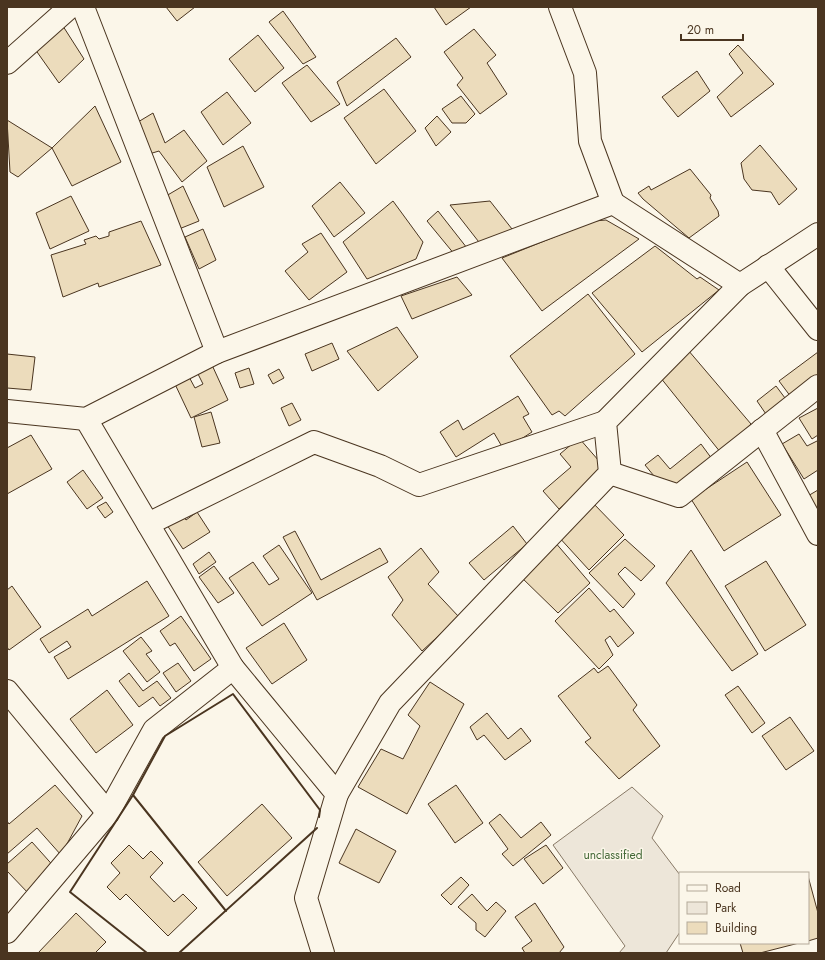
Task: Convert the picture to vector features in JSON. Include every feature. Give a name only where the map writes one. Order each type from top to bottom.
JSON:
[{"type":"street","points":[[7,62],[70,7]]},
{"type":"street","points":[[83,7],[217,352]]},
{"type":"street","points":[[560,7],[585,73],[590,141],[613,203],[740,285]]},
{"type":"street","points":[[7,412],[86,419],[217,352],[613,203]]},
{"type":"street","points":[[148,524],[314,442],[380,466],[419,485],[605,422],[740,285],[818,234]]},
{"type":"street","points":[[768,266],[818,330]]},
{"type":"street","points":[[610,473],[679,496],[818,386]]},
{"type":"street","points":[[86,419],[233,668],[336,794]]},
{"type":"street","points":[[322,953],[306,898],[336,794],[390,703],[610,473],[605,422]]},
{"type":"street","points":[[762,430],[818,534]]},
{"type":"street","points":[[7,932],[108,813],[154,730],[233,668]]},
{"type":"street","points":[[7,691],[108,813]]},
{"type":"green space","name":"unclassified","points":[[632,787],[663,816],[652,838],[679,874],[679,934],[666,953],[619,953],[625,946],[553,845]]},
{"type":"building","points":[[166,7],[195,7],[177,21]]},
{"type":"building","points":[[434,7],[471,7],[446,25]]},
{"type":"building","points":[[283,11],[316,57],[303,64],[269,22]]},
{"type":"building","points":[[61,23],[84,59],[59,83],[30,42]]},
{"type":"building","points":[[474,29],[496,55],[487,63],[507,94],[480,114],[457,85],[463,78],[444,52]]},
{"type":"building","points":[[258,35],[284,68],[255,92],[229,59]]},
{"type":"building","points":[[396,38],[411,57],[347,106],[337,82]]},
{"type":"building","points":[[738,45],[774,84],[731,117],[717,97],[743,73],[729,54]]},
{"type":"building","points":[[307,65],[340,104],[311,122],[282,83]]},
{"type":"building","points":[[697,71],[710,91],[678,117],[662,97]]},
{"type":"building","points":[[384,89],[416,131],[376,164],[344,118]]},
{"type":"building","points":[[227,92],[251,123],[223,145],[201,112]]},
{"type":"building","points":[[461,96],[475,114],[466,123],[452,123],[442,109]]},
{"type":"building","points":[[95,106],[121,162],[72,186],[52,148]]},
{"type":"building","points":[[153,113],[165,143],[184,130],[207,161],[182,182],[159,151],[149,154],[138,122]]},
{"type":"building","points":[[437,116],[451,132],[436,146],[425,128]]},
{"type":"building","points":[[7,120],[52,148],[18,177],[10,172]]},
{"type":"building","points":[[760,145],[797,189],[779,205],[771,192],[752,190],[744,179],[741,163]]},
{"type":"building","points":[[243,146],[264,187],[224,207],[207,167]]},
{"type":"building","points":[[690,169],[711,195],[710,198],[718,211],[719,216],[689,238],[638,193],[649,186],[651,190]]},
{"type":"building","points":[[340,182],[365,213],[334,237],[312,206]]},
{"type":"building","points":[[183,186],[199,221],[179,229],[166,196]]},
{"type":"building","points":[[71,196],[89,231],[50,249],[36,213]]},
{"type":"building","points":[[393,201],[423,242],[416,259],[367,279],[343,242]]},
{"type":"building","points":[[490,201],[512,229],[482,246],[450,205]]},
{"type":"building","points":[[438,211],[467,248],[455,255],[427,221]]},
{"type":"building","points":[[606,220],[639,239],[542,311],[502,258],[594,221]]},
{"type":"building","points":[[141,221],[161,265],[99,287],[98,283],[63,297],[51,255],[86,244],[84,240],[96,236],[99,239],[109,236],[109,232]]},
{"type":"building","points":[[203,229],[216,260],[199,269],[185,237]]},
{"type":"building","points":[[321,233],[347,272],[309,300],[285,271],[308,252],[302,244]]},
{"type":"building","points":[[655,246],[697,279],[700,277],[719,290],[642,352],[592,293]]},
{"type":"building","points":[[457,277],[472,295],[412,319],[401,296]]},
{"type":"building","points":[[588,294],[635,354],[565,416],[559,411],[552,415],[510,356]]},
{"type":"building","points":[[397,327],[418,357],[378,391],[347,351]]},
{"type":"building","points":[[332,343],[339,359],[312,371],[305,354]]},
{"type":"building","points":[[688,350],[751,424],[721,453],[660,377]]},
{"type":"building","points":[[818,352],[818,377],[791,397],[779,381]]},
{"type":"building","points":[[7,354],[35,357],[31,390],[7,388]]},
{"type":"building","points":[[212,365],[228,400],[191,418],[174,382],[188,375],[195,388],[203,384],[197,372]]},
{"type":"building","points":[[249,368],[254,384],[240,388],[235,373]]},
{"type":"building","points":[[279,369],[284,378],[273,384],[268,375]]},
{"type":"building","points":[[776,386],[788,402],[768,417],[757,401]]},
{"type":"building","points":[[518,396],[529,414],[523,417],[532,432],[504,450],[494,433],[456,457],[440,432],[458,420],[463,430]]},
{"type":"building","points":[[292,403],[301,420],[289,426],[281,408]]},
{"type":"building","points":[[818,408],[818,435],[812,439],[799,418]]},
{"type":"building","points":[[211,412],[220,443],[202,447],[194,417]]},
{"type":"building","points":[[799,434],[807,446],[817,441],[818,442],[818,470],[804,479],[782,444]]},
{"type":"building","points":[[31,435],[52,469],[7,494],[7,448]]},
{"type":"building","points":[[579,438],[606,469],[559,509],[543,491],[571,467],[560,454]]},
{"type":"building","points":[[701,444],[712,459],[676,488],[670,481],[663,487],[645,465],[658,455],[670,469]]},
{"type":"building","points":[[747,462],[781,515],[724,551],[691,499]]},
{"type":"building","points":[[83,470],[103,498],[87,509],[67,482]]},
{"type":"building","points":[[818,490],[818,530],[801,500]]},
{"type":"building","points":[[106,502],[113,512],[105,518],[97,507]]},
{"type":"building","points":[[592,502],[624,535],[589,570],[557,535]]},
{"type":"building","points":[[181,512],[186,520],[197,512],[210,532],[183,549],[165,522]]},
{"type":"building","points":[[513,526],[527,544],[484,580],[469,563]]},
{"type":"building","points":[[295,531],[321,580],[380,548],[388,562],[317,600],[283,537]]},
{"type":"building","points":[[625,539],[655,566],[641,581],[625,567],[618,574],[635,594],[623,608],[589,573]]},
{"type":"building","points":[[554,541],[590,583],[558,613],[519,575]]},
{"type":"building","points":[[279,545],[312,593],[262,626],[229,578],[253,562],[269,585],[279,579],[263,556]]},
{"type":"building","points":[[421,548],[439,572],[428,584],[459,617],[422,651],[392,615],[403,600],[388,577]]},
{"type":"building","points":[[691,550],[758,654],[732,671],[666,583]]},
{"type":"building","points":[[209,552],[216,562],[199,574],[193,564]]},
{"type":"building","points":[[766,561],[806,625],[765,651],[725,586]]},
{"type":"building","points":[[214,566],[234,593],[218,603],[199,577]]},
{"type":"building","points":[[147,581],[169,616],[68,679],[54,657],[71,647],[67,641],[49,653],[40,639],[88,609],[92,616]]},
{"type":"building","points":[[12,586],[41,627],[9,650],[7,647],[7,590]]},
{"type":"building","points":[[589,588],[610,612],[614,609],[634,633],[618,647],[610,636],[605,640],[613,655],[599,669],[555,621]]},
{"type":"building","points":[[181,616],[211,659],[194,671],[175,643],[170,646],[160,631]]},
{"type":"building","points":[[284,623],[307,660],[272,684],[246,648]]},
{"type":"building","points":[[141,637],[152,651],[146,654],[160,672],[147,682],[123,651]]},
{"type":"building","points":[[178,663],[191,681],[176,692],[163,673]]},
{"type":"building","points":[[608,666],[637,705],[633,710],[660,746],[619,779],[585,742],[591,738],[558,696],[594,668],[598,673]]},
{"type":"building","points":[[129,673],[143,691],[157,681],[171,698],[160,706],[153,697],[139,707],[119,681]]},
{"type":"building","points":[[430,682],[464,704],[407,814],[358,787],[381,749],[403,759],[420,726],[408,715]]},
{"type":"building","points":[[738,686],[765,723],[752,733],[725,695]]},
{"type":"building","points":[[107,690],[133,725],[96,753],[70,719]]},
{"type":"building","points":[[487,713],[508,739],[521,728],[531,741],[505,760],[484,735],[477,740],[470,727]]},
{"type":"building","points":[[790,717],[814,751],[786,770],[762,736]]},
{"type":"building","points":[[55,785],[82,816],[61,855],[37,828],[7,854],[7,821],[9,824]]},
{"type":"building","points":[[456,785],[483,823],[455,843],[428,804]]},
{"type":"building","points":[[262,804],[292,838],[227,896],[198,862]]},
{"type":"building","points":[[500,814],[521,838],[541,822],[551,835],[513,866],[502,854],[508,849],[489,823]]},
{"type":"building","points":[[356,829],[396,851],[379,883],[339,863]]},
{"type":"building","points":[[32,842],[57,870],[30,895],[7,871],[7,864]]},
{"type":"building","points":[[129,845],[143,859],[151,851],[163,863],[150,877],[174,902],[183,894],[197,908],[168,936],[126,894],[120,900],[107,887],[120,873],[111,863]]},
{"type":"building","points":[[546,845],[563,868],[543,884],[524,859]]},
{"type":"building","points":[[461,877],[469,885],[451,905],[441,895]]},
{"type":"building","points":[[809,880],[818,913],[818,938],[809,941]]},
{"type":"building","points":[[472,894],[487,911],[496,902],[506,911],[485,937],[476,930],[476,923],[458,907]]},
{"type":"building","points":[[535,903],[564,947],[559,953],[525,953],[522,948],[532,941],[515,917]]},
{"type":"building","points":[[76,913],[106,942],[95,953],[38,953]]},
{"type":"building","points":[[740,944],[795,944],[760,953],[743,953]]},
{"type":"wall","points":[[147,953],[70,892],[133,795],[165,736],[233,694],[320,810],[319,817]]},
{"type":"wall","points":[[133,795],[226,911]]},
{"type":"wall","points":[[179,953],[317,828]]}]
